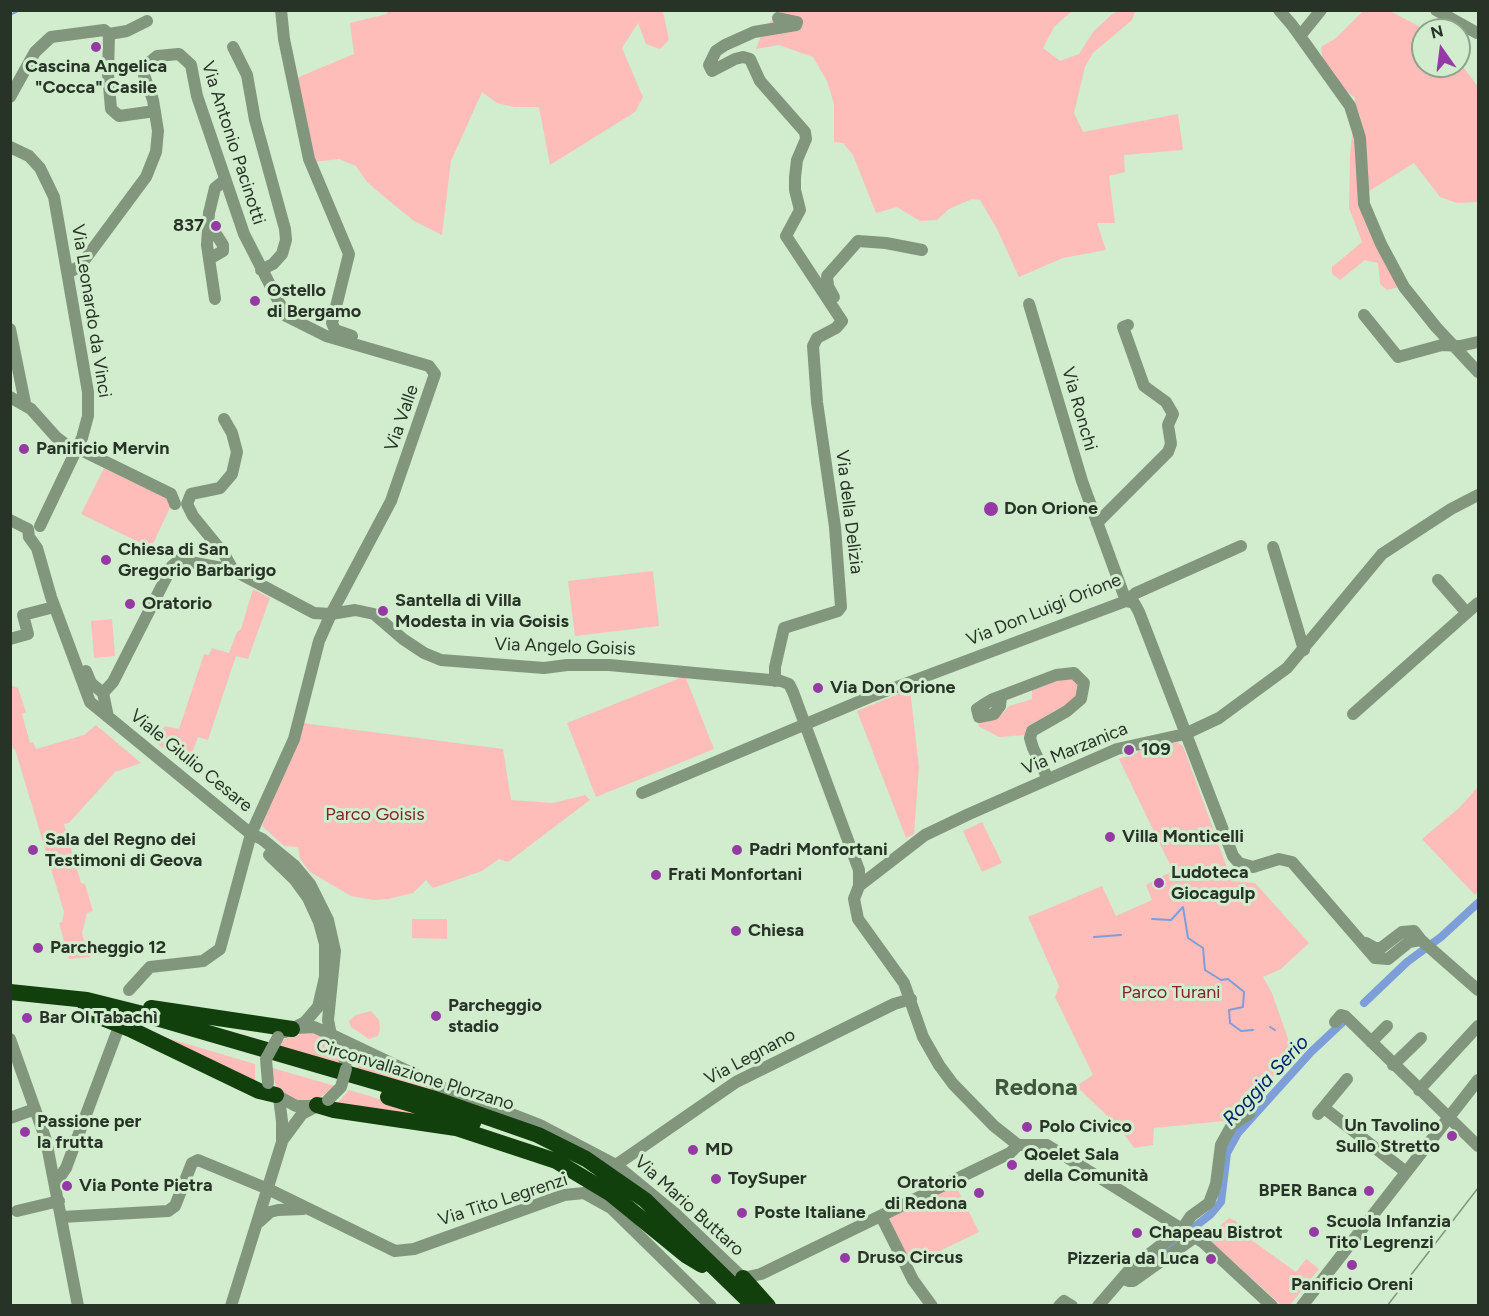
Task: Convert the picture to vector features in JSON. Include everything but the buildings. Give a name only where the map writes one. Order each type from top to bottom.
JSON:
[{"type":"highway","name":"Circonvallazione Plorzano","points":[[10,992],[86,1006],[435,1099],[538,1135],[586,1159],[645,1200],[754,1305]]},
{"type":"highway","name":"Circonvallazione Plorzano","points":[[10,1000],[86,1006],[536,1144],[577,1164],[615,1187],[657,1220],[744,1305]]},
{"type":"highway","points":[[86,1006],[271,1024],[288,1031]]},
{"type":"highway","points":[[86,1006],[260,1091],[274,1092]]},
{"type":"highway","points":[[320,1104],[456,1128],[556,1161],[611,1194],[687,1256],[702,1265]]},
{"type":"highway","points":[[743,1278],[769,1305]]},
{"type":"street","name":"Via Valle","points":[[281,10],[284,39],[309,159],[349,254],[332,323],[339,332],[366,341],[373,349],[429,366],[433,369],[435,380],[391,501],[332,614]]},
{"type":"street","points":[[1278,10],[1300,36],[1350,106],[1360,138],[1364,204],[1381,244],[1416,305],[1479,372]]},
{"type":"street","points":[[1300,36],[1321,10]]},
{"type":"street","points":[[1436,10],[1477,33]]},
{"type":"street","points":[[778,18],[797,22],[796,25],[754,32],[725,45],[711,58],[710,69],[714,71],[743,57],[750,59],[760,81],[805,132],[807,139],[797,160],[795,177],[795,190],[800,210],[786,236],[842,321]]},
{"type":"street","points":[[10,96],[35,52],[51,37],[104,30],[109,34],[127,31],[147,21]]},
{"type":"street","points":[[109,34],[108,74],[111,109],[119,116],[155,111]]},
{"type":"street","name":"Via Antonio Pacinotti","points":[[233,47],[246,75],[255,120],[285,229],[286,240],[282,254],[273,264],[261,270]]},
{"type":"street","name":"Via Antonio Pacinotti","points":[[68,273],[80,266],[146,177],[158,141],[155,111],[146,84],[145,66],[157,56],[179,54],[191,66],[196,96],[244,234],[283,312],[290,319],[326,336],[373,349]]},
{"type":"street","name":"Via Leonardo da Vinci","points":[[10,147],[29,156],[46,178],[54,197],[89,404],[85,429],[77,450],[36,533]]},
{"type":"street","points":[[215,299],[209,259],[208,221],[211,198],[215,188],[225,180]]},
{"type":"street","points":[[842,321],[844,312],[828,286],[827,279],[850,248],[861,240],[922,250]]},
{"type":"street","name":"Via Ronchi","points":[[1029,304],[1082,481],[1126,601]]},
{"type":"street","points":[[1364,315],[1398,357],[1442,345],[1479,342]]},
{"type":"street","name":"Via della Delizia","points":[[776,681],[775,667],[784,628],[838,611],[841,607],[835,527],[817,402],[813,346],[817,338],[836,328],[842,321]]},
{"type":"street","points":[[1097,523],[1168,452],[1171,444],[1168,425],[1173,414],[1166,402],[1144,386],[1123,327],[1128,325]]},
{"type":"street","points":[[10,329],[25,404]]},
{"type":"street","points":[[10,397],[25,404],[56,437],[77,450],[171,494],[175,504]]},
{"type":"street","points":[[224,418],[232,433],[237,452],[232,474],[220,488],[191,494],[187,504],[233,570]]},
{"type":"street","name":"Via Marzanica","points":[[859,886],[925,835],[1128,745],[1185,734],[1219,718],[1287,668],[1304,650],[1341,600],[1382,554],[1451,509],[1479,495]]},
{"type":"street","points":[[10,520],[36,533]]},
{"type":"street","name":"Viale Giulio Cesare","points":[[36,533],[54,607],[108,717],[251,834],[262,839],[300,872],[314,890],[328,920],[335,965],[328,1008],[332,1035],[343,1051],[346,1070],[341,1087],[295,1120],[282,1142],[231,1305]]},
{"type":"street","name":"Viale Giulio Cesare","points":[[36,533],[57,595],[69,619],[97,697]]},
{"type":"street","name":"Via Don Luigi Orione","points":[[805,724],[1126,601],[1136,593],[1154,587],[1241,546]]},
{"type":"street","points":[[1273,547],[1304,650]]},
{"type":"street","points":[[97,697],[112,682],[175,562],[183,560],[233,570]]},
{"type":"street","name":"Via Angelo Goisis","points":[[233,570],[314,613],[332,614],[355,610],[374,614],[403,639],[424,653],[441,660],[544,668],[567,665],[609,665],[776,681]]},
{"type":"street","points":[[1438,580],[1467,614]]},
{"type":"street","points":[[1139,612],[1144,593],[1154,587]]},
{"type":"street","points":[[1126,601],[1134,603],[1139,612],[1233,856],[1239,863],[1252,867],[1279,860],[1292,862],[1362,940],[1375,948],[1381,948],[1402,932],[1411,930],[1479,990]]},
{"type":"street","points":[[1353,714],[1479,603]]},
{"type":"street","points":[[10,639],[28,634],[23,615],[54,607]]},
{"type":"street","points":[[129,990],[150,967],[203,961],[220,949],[251,834],[294,738],[319,641],[332,614]]},
{"type":"street","points":[[1001,697],[1068,672],[1074,673],[1084,683],[1081,699],[1067,711],[1032,731],[1033,748],[1048,779]]},
{"type":"street","points":[[776,681],[790,686],[859,870],[859,886],[854,898],[858,919],[904,983],[923,1038],[948,1077],[994,1126],[1018,1145],[1047,1145],[1190,1234],[1272,1305]]},
{"type":"street","points":[[642,793],[805,724]]},
{"type":"street","name":"Viale Giulio Cesare","points":[[251,834],[257,845],[300,886],[316,913],[324,938],[325,977],[318,1006],[305,1022],[288,1031],[266,1059],[282,1121],[282,1142]]},
{"type":"street","name":"Via Legnano","points":[[616,1165],[736,1082],[894,1004],[911,999]]},
{"type":"street","points":[[1335,1022],[1341,1015],[1345,1016],[1479,1146]]},
{"type":"street","points":[[1371,1042],[1387,1026]]},
{"type":"street","points":[[1419,1090],[1479,1026]]},
{"type":"street","points":[[288,1031],[314,1027],[332,1035]]},
{"type":"street","points":[[56,1183],[66,1168],[117,1032]]},
{"type":"street","name":"Via Mario Buttaro","points":[[332,1035],[437,1085],[540,1125],[616,1165],[678,1216],[743,1278]]},
{"type":"street","points":[[1393,1065],[1421,1038]]},
{"type":"street","points":[[10,1039],[46,1140],[78,1305]]},
{"type":"street","name":"Via Mario Buttaro","points":[[346,1070],[364,1055],[381,1058]]},
{"type":"street","points":[[1347,1079],[1321,1111],[1406,1172]]},
{"type":"street","points":[[1306,1304],[1479,1080]]},
{"type":"street","points":[[274,1092],[296,1106],[320,1104]]},
{"type":"street","points":[[10,1118],[35,1109]]},
{"type":"street","points":[[1190,1234],[1191,1216],[1209,1203],[1214,1195],[1221,1145],[1233,1125],[1249,1114]]},
{"type":"street","points":[[743,1278],[751,1278],[881,1216],[1010,1153],[1018,1145]]},
{"type":"street","name":"Via Tito Legrenzi","points":[[62,1217],[168,1211],[175,1206],[192,1163],[198,1160],[268,1189],[387,1249],[402,1251],[564,1195],[584,1193],[611,1208],[711,1305]]},
{"type":"street","points":[[17,1211],[59,1201]]},
{"type":"street","name":"Via Tito Legrenzi","points":[[257,1223],[270,1212],[278,1209],[294,1208],[310,1211]]},
{"type":"street","points":[[881,1216],[913,1280],[932,1305]]},
{"type":"street","points":[[1098,1305],[1138,1262],[1190,1234]]},
{"type":"street","points":[[769,1305],[764,1295],[762,1281],[775,1265]]},
{"type":"street","points":[[1059,1305],[1064,1302],[1072,1305]]},
{"type":"green space","points":[[388,11],[663,11],[669,40],[660,49],[646,44],[638,23],[622,48],[643,97],[635,112],[550,165],[539,107],[514,107],[497,103],[482,92],[451,161],[442,235],[414,221],[367,182],[356,166],[339,159],[314,162],[294,79],[354,54],[350,23],[387,14]]},
{"type":"green space","points":[[780,11],[1072,11],[1054,27],[1043,48],[1060,61],[1079,54],[1093,32],[1111,15],[1118,11],[1135,11],[1132,20],[1093,53],[1085,67],[1074,113],[1083,132],[1178,114],[1183,150],[1124,155],[1125,172],[1109,176],[1115,223],[1097,223],[1106,250],[1063,258],[1019,277],[997,229],[980,200],[972,199],[949,209],[937,220],[920,221],[897,207],[876,213],[853,155],[843,143],[834,142],[834,104],[827,81],[813,57],[779,45],[756,49],[764,27],[780,14]]},
{"type":"green space","points":[[1363,11],[1390,11],[1411,22],[1411,78],[1471,77],[1478,87],[1478,202],[1457,203],[1440,197],[1414,163],[1366,193],[1400,287],[1387,290],[1380,284],[1378,263],[1365,260],[1340,280],[1332,274],[1332,267],[1362,242],[1349,208],[1355,98],[1342,87],[1323,64],[1321,47],[1336,38]]},
{"type":"green space","points":[[104,468],[173,501],[151,548],[81,514]]},
{"type":"green space","points":[[653,571],[659,626],[575,636],[568,581]]},
{"type":"green space","points":[[253,589],[270,598],[248,659],[236,656],[208,740],[198,737],[187,767],[153,740],[165,726],[179,729],[204,654],[209,655],[212,648],[229,653],[237,632],[241,629]]},
{"type":"green space","points":[[112,619],[115,656],[94,658],[91,621]]},
{"type":"green space","points":[[685,676],[714,749],[596,797],[567,723]]},
{"type":"green space","points":[[1069,676],[1078,682],[1077,698],[1030,725],[1025,730],[1025,735],[999,737],[978,726],[979,722],[1003,713],[1009,706],[1032,699],[1032,690]]},
{"type":"green space","points":[[10,685],[18,688],[26,712],[22,714],[30,743],[33,742],[36,749],[84,735],[96,725],[141,763],[115,772],[69,823],[64,824],[81,883],[85,884],[93,911],[87,913],[82,934],[90,957],[69,959],[59,923],[62,922],[64,912],[11,740]]},
{"type":"green space","points":[[910,689],[919,767],[914,834],[906,838],[857,711]]},
{"type":"green space","name":"Parco Goisis","points":[[302,723],[503,749],[511,800],[553,803],[585,795],[590,800],[508,862],[499,859],[482,871],[433,888],[426,880],[413,893],[388,899],[373,900],[351,896],[310,872],[300,859],[298,847],[284,846],[262,826]]},
{"type":"green space","name":"Parco Turani","points":[[1177,742],[1183,746],[1232,881],[1255,883],[1309,943],[1281,969],[1263,977],[1272,993],[1293,1053],[1268,1083],[1270,1089],[1253,1107],[1224,1116],[1225,1121],[1154,1128],[1153,1145],[1134,1148],[1119,1127],[1076,1086],[1093,1075],[1055,997],[1059,986],[1028,917],[1102,886],[1116,916],[1152,900],[1146,885],[1173,871],[1119,759],[1137,753],[1138,750]]},
{"type":"green space","points":[[1478,787],[1478,891],[1475,895],[1422,839],[1459,808]]},
{"type":"green space","points":[[982,822],[1002,863],[982,872],[963,831]]},
{"type":"green space","points":[[412,919],[447,919],[447,939],[412,938]]},
{"type":"green space","points":[[371,1011],[379,1020],[380,1029],[378,1036],[369,1039],[351,1027],[349,1021],[356,1015]]},
{"type":"green space","points":[[147,1032],[255,1064],[255,1085]]},
{"type":"green space","points":[[302,1032],[316,1033],[329,1040],[337,1051],[340,1065],[276,1047],[289,1035]]},
{"type":"green space","points":[[373,1062],[463,1100],[354,1070],[362,1063]]},
{"type":"green space","points":[[269,1067],[335,1086],[318,1099],[298,1102],[277,1088]]},
{"type":"green space","points":[[349,1090],[453,1121],[335,1106]]},
{"type":"green space","points":[[956,1186],[979,1232],[909,1266],[887,1219]]},
{"type":"green space","points":[[1229,1218],[1236,1221],[1243,1234],[1296,1272],[1306,1259],[1319,1269],[1290,1305],[1281,1305],[1206,1237]]},
{"type":"waterway","points":[[10,15],[20,10]]},
{"type":"waterway","name":"Roggia Serio","points":[[1364,1003],[1407,962],[1441,937],[1478,903]]},
{"type":"waterway","points":[[1152,919],[1171,920],[1183,907],[1188,938],[1203,948],[1205,970],[1221,980],[1228,979],[1244,992],[1243,1007],[1229,1010],[1230,1023],[1241,1031],[1253,1030]]},
{"type":"waterway","points":[[1094,937],[1121,935]]},
{"type":"waterway","name":"Roggia Serio","points":[[1145,1266],[1211,1214],[1221,1202],[1227,1153],[1238,1133],[1311,1052],[1344,1021]]},
{"type":"waterway","points":[[1270,1027],[1275,1030]]},
{"type":"tram line","points":[[1387,1306],[1478,1188]]},
{"type":"place","name":"Cascina Angelica \"Cocca\" Casile","points":[[96,47]]},
{"type":"place","name":"837","points":[[216,226]]},
{"type":"place","name":"Ostello di Bergamo","points":[[255,301]]},
{"type":"place","name":"Panificio Mervin","points":[[24,449]]},
{"type":"place","name":"Don Orione","points":[[991,509]]},
{"type":"place","name":"Chiesa di San Gregorio Barbarigo","points":[[106,560]]},
{"type":"place","name":"Oratorio","points":[[130,604]]},
{"type":"place","name":"Santella di Villa Modesta in via Goisis","points":[[383,611]]},
{"type":"place","name":"Via Don Orione","points":[[818,688]]},
{"type":"place","name":"109","points":[[1129,750]]},
{"type":"place","name":"Villa Monticelli","points":[[1110,837]]},
{"type":"place","name":"Sala del Regno dei Testimoni di Geova","points":[[33,850]]},
{"type":"place","name":"Padri Monfortani","points":[[737,850]]},
{"type":"place","name":"Frati Monfortani","points":[[656,875]]},
{"type":"place","name":"Ludoteca Giocagulp","points":[[1159,883]]},
{"type":"place","name":"Chiesa","points":[[736,931]]},
{"type":"place","name":"Parcheggio 12","points":[[38,948]]},
{"type":"place","name":"Parcheggio stadio","points":[[436,1016]]},
{"type":"place","name":"Bar Ol Tabachì","points":[[27,1018]]},
{"type":"place","name":"Polo Civico","points":[[1027,1127]]},
{"type":"place","name":"Passione per la frutta","points":[[25,1132]]},
{"type":"place","name":"Un Tavolino Sullo Stretto","points":[[1452,1136]]},
{"type":"place","name":"MD","points":[[693,1150]]},
{"type":"place","name":"Qoelet Sala della Comunità","points":[[1012,1165]]},
{"type":"place","name":"ToySuper","points":[[716,1179]]},
{"type":"place","name":"Via Ponte Pietra","points":[[67,1186]]},
{"type":"place","name":"BPER Banca","points":[[1369,1191]]},
{"type":"place","name":"Oratorio di Redona","points":[[979,1193]]},
{"type":"place","name":"Poste Italiane","points":[[742,1213]]},
{"type":"place","name":"Scuola Infanzia Tito Legrenzi","points":[[1314,1232]]},
{"type":"place","name":"Chapeau Bistrot","points":[[1137,1233]]},
{"type":"place","name":"Druso Circus","points":[[845,1258]]},
{"type":"place","name":"Pizzeria da Luca","points":[[1211,1259]]},
{"type":"place","name":"Panificio Oreni","points":[[1352,1265]]},
{"type":"district","name":"Redona","points":[[1036,1088]]}]
